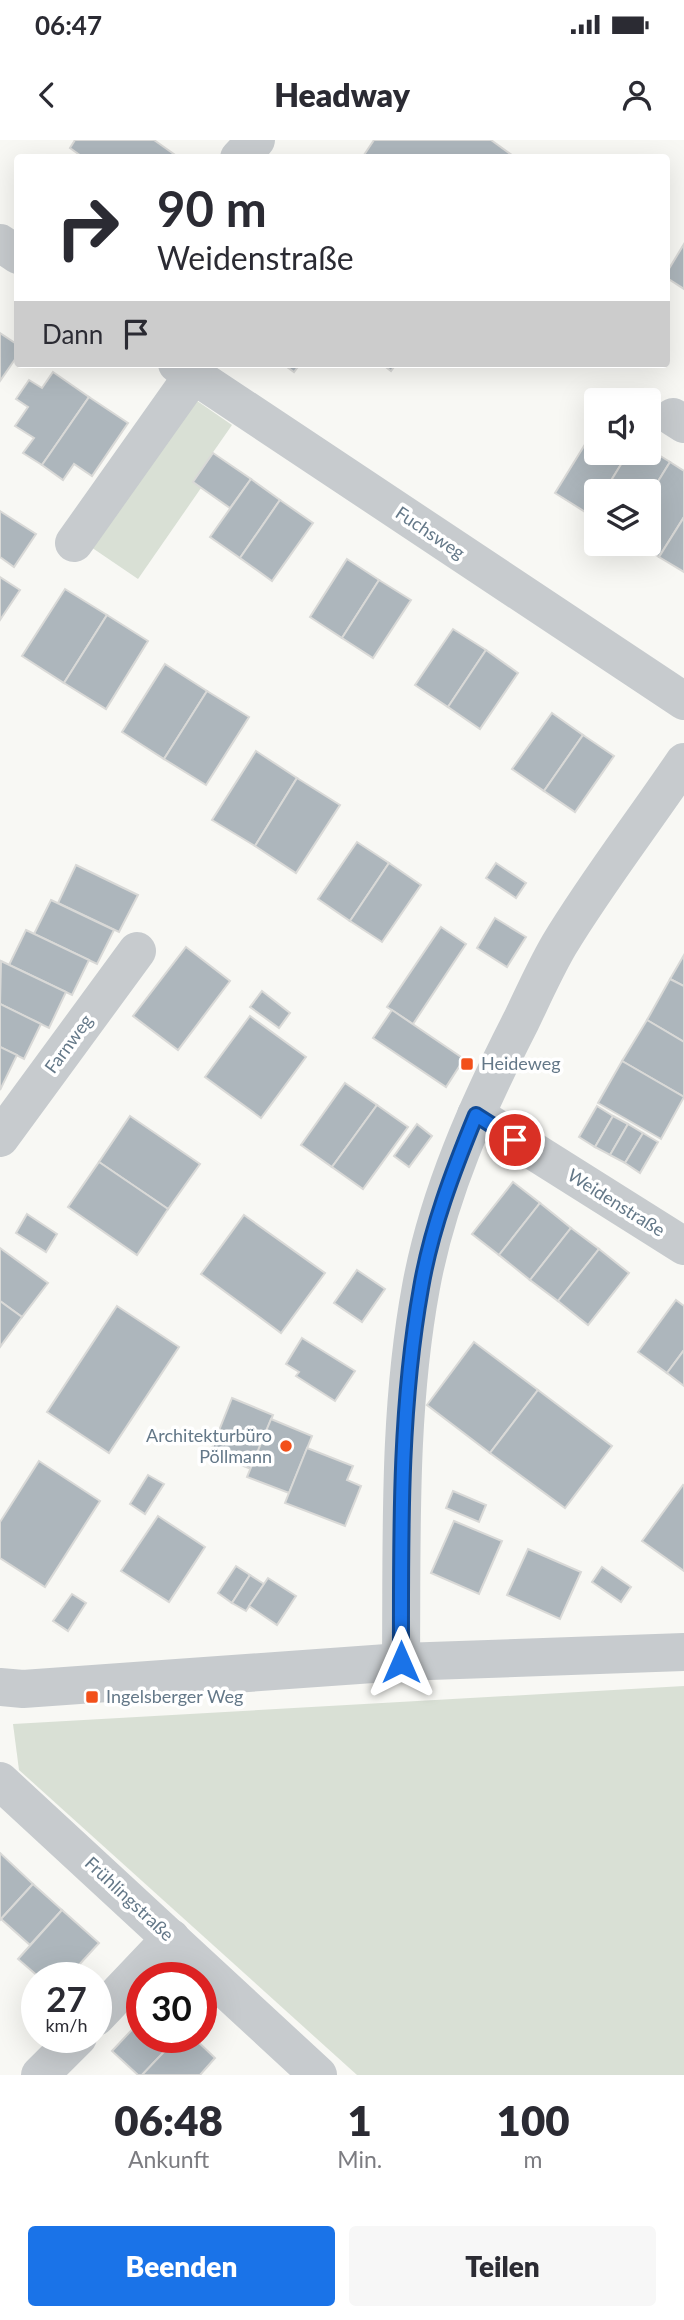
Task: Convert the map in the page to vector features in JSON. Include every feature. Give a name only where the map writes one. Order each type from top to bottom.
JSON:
[{"type":"street","points":[[243,154],[256,140]]},
{"type":"street","points":[[74,543],[185,369]]},
{"type":"street","name":"Fuchsweg","points":[[185,369],[684,701]]},
{"type":"street","points":[[401,1662],[402,1481],[410,1371],[421,1287],[437,1219],[476,1115],[559,946],[684,762]]},
{"type":"street","name":"Farnweg","points":[[0,1138],[137,951]]},
{"type":"street","name":"Weidenstraße","points":[[476,1115],[684,1246]]},
{"type":"street","points":[[0,1687],[48,1687],[401,1662],[684,1652]]},
{"type":"street","name":"Frühlingstraße","points":[[0,1781],[318,2075]]},
{"type":"street","points":[[112,2000],[171,1938]]},
{"type":"street","points":[[40,2075],[62,2053]]},
{"type":"shaded area","points":[[190,396],[232,425],[193,481],[201,488],[138,579],[88,545]]},
{"type":"shaded area","points":[[684,1686],[684,2075],[357,2075],[19,1770],[13,1724]]},
{"type":"building","points":[[75,140],[154,140],[174,154],[78,154],[70,148]]},
{"type":"building","points":[[374,140],[491,140],[510,154],[365,154]]},
{"type":"building","points":[[684,244],[684,289],[670,280],[670,267]]},
{"type":"building","points":[[0,333],[14,342],[14,361],[0,381]]},
{"type":"building","points":[[53,372],[89,397],[42,465],[23,453],[34,438],[15,426],[28,407],[16,399],[29,380],[42,388]]},
{"type":"building","points":[[89,397],[128,423],[92,476],[74,464],[63,480],[42,465]]},
{"type":"building","points":[[584,446],[584,465],[621,465],[612,479],[584,479],[584,511],[555,493]]},
{"type":"building","points":[[213,453],[251,479],[230,508],[193,482]]},
{"type":"building","points":[[661,456],[670,462],[660,479],[612,479],[621,465],[661,465]]},
{"type":"building","points":[[670,462],[684,471],[684,517],[661,554],[661,479]]},
{"type":"building","points":[[251,479],[280,500],[240,558],[210,537]]},
{"type":"building","points":[[280,500],[313,523],[272,581],[240,558]]},
{"type":"building","points":[[0,511],[36,534],[14,567],[0,557]]},
{"type":"building","points":[[684,517],[684,572],[659,557]]},
{"type":"building","points":[[347,559],[379,580],[342,638],[310,617]]},
{"type":"building","points":[[0,577],[20,590],[0,620]]},
{"type":"building","points":[[379,580],[411,600],[373,658],[342,638]]},
{"type":"building","points":[[65,589],[107,615],[64,683],[22,656]]},
{"type":"building","points":[[107,615],[148,641],[106,709],[64,683]]},
{"type":"building","points":[[453,629],[486,650],[448,707],[415,685]]},
{"type":"building","points":[[486,650],[518,673],[480,729],[448,707]]},
{"type":"building","points":[[165,664],[207,691],[164,759],[122,732]]},
{"type":"building","points":[[207,691],[249,717],[206,785],[164,759]]},
{"type":"building","points":[[552,713],[583,735],[544,791],[512,769]]},
{"type":"building","points":[[583,735],[614,756],[575,812],[544,791]]},
{"type":"building","points":[[256,751],[297,778],[255,846],[212,820]]},
{"type":"building","points":[[297,778],[340,805],[296,873],[255,846]]},
{"type":"building","points":[[357,842],[389,863],[350,921],[318,899]]},
{"type":"building","points":[[389,863],[421,885],[382,942],[350,921]]},
{"type":"building","points":[[496,863],[526,883],[516,898],[486,878]]},
{"type":"building","points":[[76,865],[138,895],[119,932],[58,903]]},
{"type":"building","points":[[51,900],[114,930],[97,964],[34,934]]},
{"type":"building","points":[[495,918],[526,937],[507,967],[477,948]]},
{"type":"building","points":[[441,927],[466,944],[413,1024],[387,1007]]},
{"type":"building","points":[[26,930],[89,960],[72,995],[9,965]]},
{"type":"building","points":[[186,947],[230,981],[178,1050],[133,1016]]},
{"type":"building","points":[[684,955],[684,986],[670,979]]},
{"type":"building","points":[[1,961],[66,992],[49,1028],[0,1004]]},
{"type":"building","points":[[670,979],[684,986],[684,1042],[647,1020]]},
{"type":"building","points":[[262,991],[290,1013],[279,1028],[250,1007]]},
{"type":"building","points":[[0,1004],[41,1024],[24,1059],[0,1047]]},
{"type":"building","points":[[392,1010],[464,1059],[446,1087],[373,1038]]},
{"type":"building","points":[[250,1016],[306,1057],[261,1118],[205,1077]]},
{"type":"building","points":[[647,1020],[684,1042],[684,1097],[622,1061]]},
{"type":"building","points":[[0,1047],[17,1055],[0,1090]]},
{"type":"building","points":[[622,1061],[684,1097],[661,1139],[598,1103]]},
{"type":"building","points":[[345,1083],[377,1105],[332,1167],[301,1145]]},
{"type":"building","points":[[377,1105],[408,1127],[363,1189],[332,1167]]},
{"type":"building","points":[[597,1106],[613,1116],[595,1147],[579,1137]]},
{"type":"building","points":[[130,1116],[200,1164],[168,1209],[99,1162]]},
{"type":"building","points":[[613,1116],[628,1124],[610,1155],[595,1147]]},
{"type":"building","points":[[417,1124],[432,1136],[409,1167],[394,1156]]},
{"type":"building","points":[[628,1124],[643,1133],[625,1163],[610,1155]]},
{"type":"building","points":[[643,1133],[658,1142],[640,1173],[625,1163]]},
{"type":"building","points":[[99,1162],[168,1209],[137,1255],[68,1207]]},
{"type":"building","points":[[513,1182],[540,1203],[499,1255],[472,1234]]},
{"type":"building","points":[[540,1203],[571,1228],[530,1280],[499,1255]]},
{"type":"building","points":[[27,1214],[57,1234],[46,1252],[16,1233]]},
{"type":"building","points":[[244,1215],[325,1273],[281,1333],[201,1274]]},
{"type":"building","points":[[571,1228],[599,1249],[558,1301],[530,1280]]},
{"type":"building","points":[[0,1248],[48,1283],[22,1317],[0,1301]]},
{"type":"building","points":[[599,1249],[629,1273],[588,1325],[558,1301]]},
{"type":"building","points":[[357,1270],[385,1289],[362,1322],[334,1303]]},
{"type":"building","points":[[676,1300],[684,1306],[684,1350],[667,1373],[638,1352]]},
{"type":"building","points":[[0,1301],[22,1317],[0,1347]]},
{"type":"building","points":[[117,1306],[179,1347],[109,1453],[47,1412]]},
{"type":"building","points":[[302,1338],[355,1371],[335,1401],[296,1376],[299,1372],[286,1364]]},
{"type":"building","points":[[474,1342],[538,1390],[490,1453],[427,1405]]},
{"type":"building","points":[[684,1350],[684,1386],[667,1373]]},
{"type":"building","points":[[538,1390],[612,1446],[565,1508],[490,1453]]},
{"type":"building","points":[[232,1398],[273,1415],[251,1469],[210,1453]]},
{"type":"building","points":[[271,1419],[312,1436],[289,1493],[247,1477]]},
{"type":"building","points":[[307,1448],[353,1466],[347,1480],[361,1486],[345,1526],[285,1503]]},
{"type":"building","points":[[39,1461],[100,1501],[45,1587],[0,1558],[0,1522]]},
{"type":"building","points":[[148,1475],[164,1484],[145,1514],[130,1504]]},
{"type":"building","points":[[684,1486],[684,1571],[642,1541]]},
{"type":"building","points":[[453,1491],[486,1505],[479,1522],[446,1508]]},
{"type":"building","points":[[158,1516],[205,1547],[169,1602],[121,1571]]},
{"type":"building","points":[[454,1521],[502,1541],[479,1594],[431,1573]]},
{"type":"building","points":[[528,1549],[581,1572],[560,1619],[507,1595]]},
{"type":"building","points":[[236,1566],[250,1575],[232,1603],[218,1593]]},
{"type":"building","points":[[602,1567],[631,1587],[621,1602],[592,1582]]},
{"type":"building","points":[[250,1575],[264,1584],[246,1611],[232,1603]]},
{"type":"building","points":[[268,1578],[296,1596],[277,1625],[249,1606]]},
{"type":"building","points":[[72,1594],[86,1603],[68,1631],[53,1621]]},
{"type":"building","points":[[0,1853],[33,1884],[0,1920]]},
{"type":"building","points":[[33,1884],[62,1910],[30,1945],[1,1919]]},
{"type":"building","points":[[62,1910],[99,1943],[82,1962],[21,1962],[18,1959]]},
{"type":"building","points":[[126,2036],[126,2053],[163,2053],[142,2075],[138,2075],[112,2051]]},
{"type":"building","points":[[163,2053],[210,2053],[215,2058],[200,2075],[142,2075]]},
{"type":"place","name":"Heideweg","points":[[467,1064]]},
{"type":"place","name":"Architekturbüro Pöllmann","points":[[286,1446]]},
{"type":"place","name":"Ingelsberger Weg","points":[[92,1697]]},
{"type":"route","points":[[401,1662],[402,1481],[410,1371],[421,1287],[437,1219],[476,1115],[515,1140]]}]
